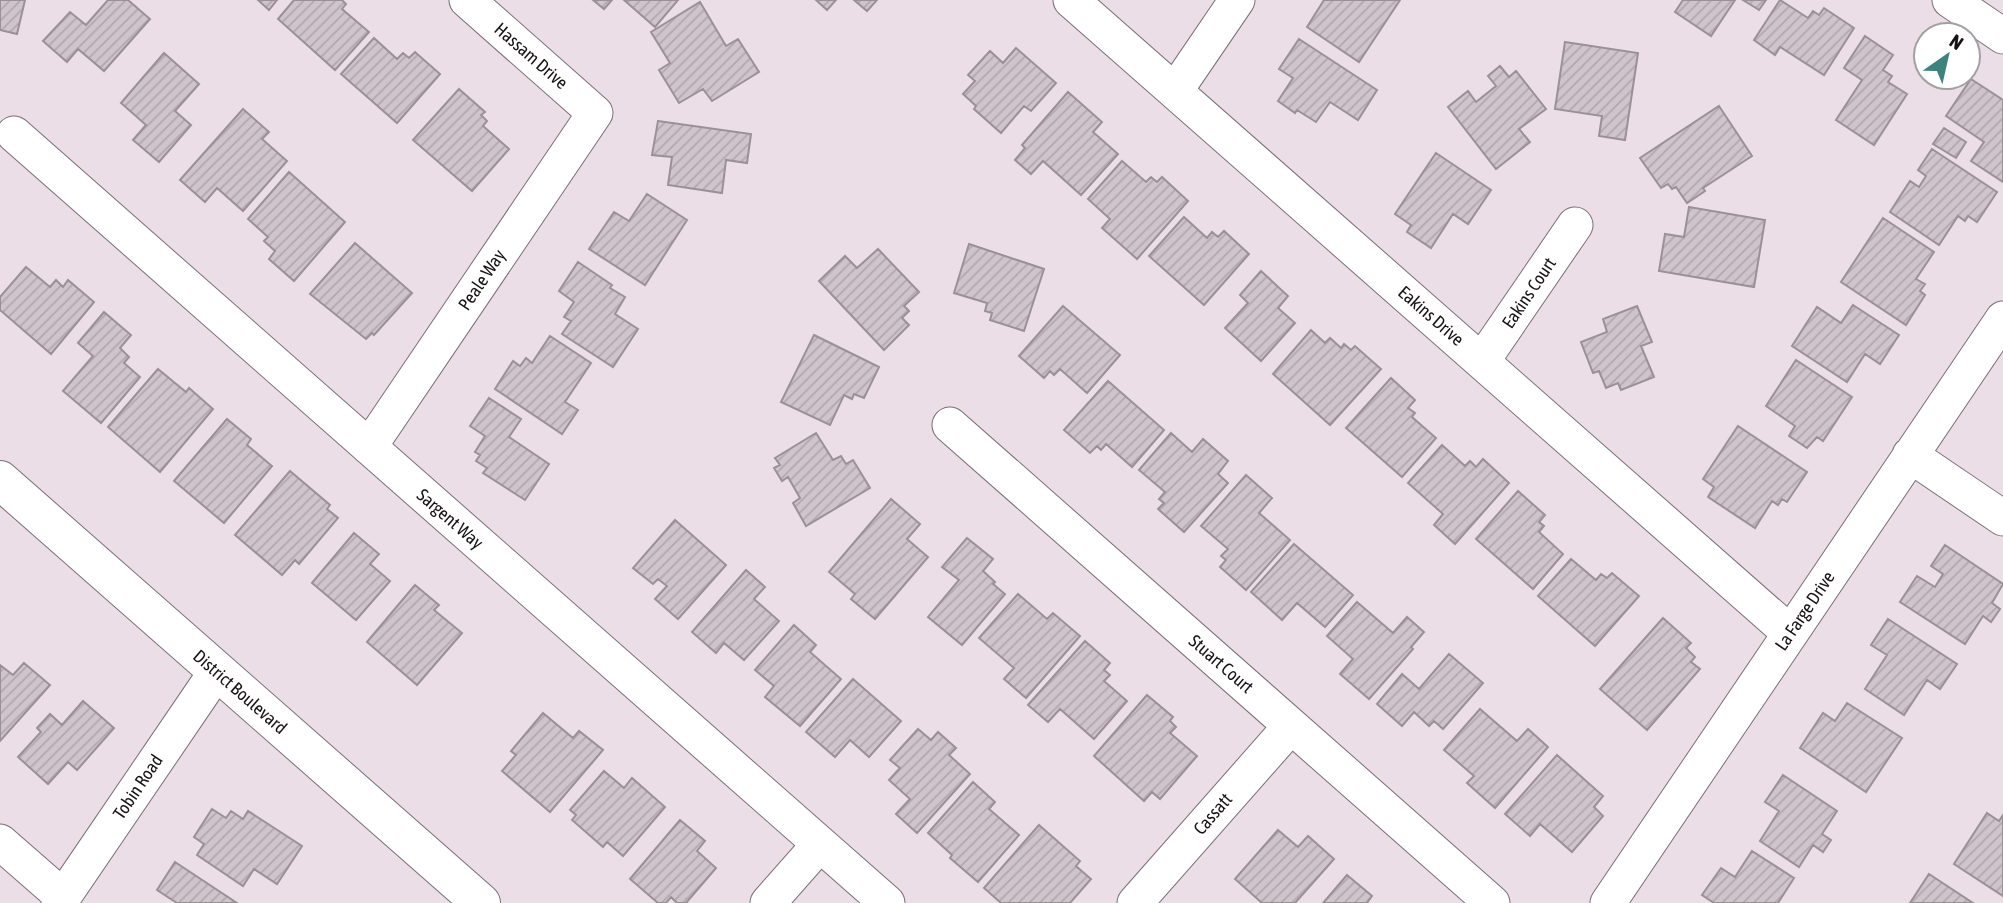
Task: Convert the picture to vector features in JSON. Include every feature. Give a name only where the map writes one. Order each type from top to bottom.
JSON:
[{"type":"street","name":"Hassam Drive","points":[[467,0],[594,113]]},
{"type":"street","name":"Eakins Drive","points":[[1071,0],[1790,633]]},
{"type":"street","points":[[1175,91],[1237,0]]},
{"type":"street","points":[[1950,0],[2003,36]]},
{"type":"street","name":"Peale Way","points":[[369,447],[594,113]]},
{"type":"street","name":"Sargent Way","points":[[14,134],[887,903]]},
{"type":"street","name":"Eakins Court","points":[[1482,362],[1575,225]]},
{"type":"street","name":"La Farge Drive","points":[[1608,903],[2003,318]]},
{"type":"street","name":"Stuart Court","points":[[950,425],[1492,903]]},
{"type":"street","points":[[1910,455],[2003,518]]},
{"type":"street","name":"District Boulevard","points":[[0,480],[481,903]]},
{"type":"street","name":"Tobin Road","points":[[61,900],[217,671]]},
{"type":"street","name":"Cassatt","points":[[1135,903],[1291,726]]},
{"type":"street","points":[[0,842],[61,900]]},
{"type":"street","points":[[768,903],[820,844]]},
{"type":"building","points":[[0,0],[25,0],[17,34],[0,30]]},
{"type":"building","points":[[108,0],[128,0],[150,19],[104,71],[78,49],[67,62],[43,41],[70,12],[86,25]]},
{"type":"building","points":[[258,0],[277,0],[269,10]]},
{"type":"building","points":[[294,0],[342,0],[346,4],[342,9],[369,32],[335,70],[278,19]]},
{"type":"building","points":[[593,0],[612,0],[604,9]]},
{"type":"building","points":[[624,0],[678,0],[655,27]]},
{"type":"building","points":[[816,0],[836,0],[827,10]]},
{"type":"building","points":[[854,0],[877,0],[867,11]]},
{"type":"building","points":[[1324,0],[1400,0],[1359,62],[1307,27]]},
{"type":"building","points":[[1683,0],[1735,0],[1711,36],[1675,12]]},
{"type":"building","points":[[1743,0],[1766,0],[1759,10]]},
{"type":"building","points":[[1780,0],[1808,18],[1813,11],[1819,15],[1824,8],[1854,28],[1824,75],[1780,47],[1775,55],[1754,40]]},
{"type":"building","points":[[700,2],[726,46],[738,39],[759,72],[712,101],[703,89],[679,103],[659,70],[670,63],[651,32]]},
{"type":"building","points":[[1865,36],[1893,55],[1883,70],[1892,76],[1888,82],[1907,94],[1874,145],[1836,120],[1862,80],[1844,68]]},
{"type":"building","points":[[374,38],[397,59],[403,53],[409,58],[415,52],[440,74],[397,123],[341,74]]},
{"type":"building","points":[[1299,39],[1377,90],[1358,120],[1330,102],[1316,122],[1297,110],[1295,113],[1278,101],[1293,78],[1279,69]]},
{"type":"building","points":[[1565,42],[1638,53],[1625,140],[1599,136],[1602,116],[1555,109]]},
{"type":"building","points":[[1016,48],[1056,83],[1031,111],[1024,106],[1001,133],[974,109],[976,106],[963,94],[975,81],[968,75],[990,51],[1003,63]]},
{"type":"building","points":[[164,53],[199,84],[175,111],[191,125],[159,162],[133,140],[146,125],[121,103]]},
{"type":"building","points":[[1500,66],[1509,77],[1516,71],[1546,109],[1519,129],[1530,142],[1496,169],[1448,107],[1468,91],[1476,102],[1496,86],[1488,76]]},
{"type":"building","points":[[1982,86],[2003,100],[2003,182],[1971,161],[1984,142],[1946,116],[1963,91],[1982,91]]},
{"type":"building","points":[[459,89],[485,112],[481,115],[487,121],[483,126],[509,149],[472,191],[413,140]]},
{"type":"building","points":[[1068,92],[1102,122],[1093,132],[1118,154],[1081,195],[1043,161],[1031,174],[1015,160],[1025,148],[1022,145]]},
{"type":"building","points":[[1719,106],[1752,156],[1703,188],[1705,191],[1687,203],[1676,187],[1672,189],[1668,184],[1661,188],[1640,158]]},
{"type":"building","points":[[243,109],[269,132],[262,139],[287,161],[243,211],[217,188],[205,202],[180,180]]},
{"type":"building","points":[[658,121],[751,134],[747,163],[726,160],[722,193],[668,185],[672,157],[652,155]]},
{"type":"building","points":[[1944,128],[1966,142],[1956,158],[1933,144]]},
{"type":"building","points":[[1932,149],[1997,192],[1977,222],[1968,216],[1965,221],[1958,216],[1939,245],[1890,212],[1910,181],[1919,187],[1926,176],[1918,170]]},
{"type":"building","points":[[1436,153],[1491,190],[1468,224],[1453,214],[1431,248],[1407,232],[1411,225],[1395,214]]},
{"type":"building","points":[[1122,161],[1146,182],[1151,177],[1157,182],[1162,177],[1188,201],[1137,259],[1102,228],[1110,219],[1088,199]]},
{"type":"building","points":[[289,172],[345,222],[294,281],[269,259],[275,251],[264,241],[268,237],[248,219]]},
{"type":"building","points":[[647,194],[687,220],[645,285],[589,249],[614,212],[629,221]]},
{"type":"building","points":[[1689,207],[1765,220],[1754,287],[1659,271],[1665,234],[1684,237]]},
{"type":"building","points":[[1184,217],[1207,238],[1212,232],[1218,237],[1224,231],[1249,254],[1204,305],[1149,256]]},
{"type":"building","points":[[1883,218],[1934,252],[1916,279],[1925,284],[1920,291],[1925,295],[1906,325],[1841,282]]},
{"type":"building","points":[[355,243],[412,293],[374,335],[372,333],[366,339],[310,294]]},
{"type":"building","points":[[969,244],[1044,269],[1024,331],[990,320],[992,313],[985,311],[987,303],[954,293]]},
{"type":"building","points":[[878,249],[919,292],[904,306],[909,311],[902,318],[909,325],[884,350],[819,281],[845,256],[857,268]]},
{"type":"building","points":[[578,262],[625,297],[615,314],[638,329],[613,367],[562,334],[571,321],[564,317],[574,302],[559,291]]},
{"type":"building","points":[[26,267],[50,287],[56,280],[63,287],[68,280],[94,302],[51,354],[0,310],[0,297]]},
{"type":"building","points":[[1261,271],[1288,296],[1278,308],[1295,323],[1261,361],[1225,328],[1248,303],[1240,295]]},
{"type":"building","points":[[1853,305],[1899,335],[1880,364],[1865,354],[1847,382],[1792,346],[1817,307],[1841,323]]},
{"type":"building","points":[[1063,306],[1120,355],[1087,393],[1060,369],[1054,375],[1050,371],[1044,378],[1019,356]]},
{"type":"building","points":[[1637,306],[1652,342],[1641,346],[1654,377],[1621,390],[1618,383],[1606,388],[1599,371],[1593,373],[1581,342],[1607,332],[1603,319]]},
{"type":"building","points":[[104,312],[131,335],[120,348],[129,357],[124,363],[140,377],[101,423],[63,391],[93,356],[78,343]]},
{"type":"building","points":[[1311,330],[1325,343],[1330,338],[1341,348],[1344,344],[1351,350],[1355,346],[1381,369],[1330,425],[1273,374]]},
{"type":"building","points":[[814,335],[879,367],[864,398],[854,394],[852,399],[844,395],[830,425],[781,402]]},
{"type":"building","points":[[550,336],[591,363],[565,402],[578,410],[562,434],[495,389],[513,361],[520,366],[526,358],[532,363]]},
{"type":"building","points":[[1796,360],[1852,397],[1823,441],[1817,437],[1807,448],[1789,436],[1795,426],[1766,406]]},
{"type":"building","points":[[158,369],[186,392],[189,388],[213,409],[160,472],[108,427]]},
{"type":"building","points":[[1391,378],[1415,400],[1408,408],[1415,413],[1412,417],[1436,438],[1402,477],[1346,428]]},
{"type":"building","points":[[1108,381],[1164,430],[1132,467],[1106,444],[1101,450],[1097,446],[1090,453],[1064,430]]},
{"type":"building","points":[[489,398],[521,419],[509,437],[549,464],[525,500],[483,473],[487,468],[476,461],[480,455],[475,452],[485,436],[470,426]]},
{"type":"building","points":[[227,419],[251,439],[247,445],[272,466],[224,523],[174,481]]},
{"type":"building","points":[[1738,426],[1807,472],[1787,502],[1782,499],[1778,505],[1772,501],[1755,528],[1708,497],[1714,487],[1703,479]]},
{"type":"building","points":[[816,433],[833,460],[841,456],[846,464],[853,460],[870,488],[806,526],[793,503],[800,498],[788,477],[782,481],[774,468],[780,465],[775,458]]},
{"type":"building","points":[[1171,433],[1192,452],[1203,439],[1228,461],[1218,474],[1228,483],[1184,532],[1158,509],[1164,503],[1159,499],[1165,492],[1139,470]]},
{"type":"building","points":[[1442,445],[1465,466],[1470,461],[1476,467],[1483,459],[1509,483],[1455,544],[1434,525],[1443,514],[1408,483]]},
{"type":"building","points":[[290,471],[330,505],[327,509],[338,518],[299,564],[295,560],[282,575],[235,535]]},
{"type":"building","points":[[1246,475],[1272,498],[1259,513],[1290,540],[1246,590],[1220,567],[1226,560],[1221,556],[1228,549],[1201,526]]},
{"type":"building","points":[[1518,491],[1545,515],[1539,522],[1544,526],[1539,532],[1563,554],[1533,589],[1476,539]]},
{"type":"building","points":[[891,499],[920,524],[907,539],[928,557],[875,619],[851,599],[855,594],[829,572]]},
{"type":"building","points":[[675,520],[726,565],[678,619],[655,599],[667,586],[658,579],[653,584],[633,568]]},
{"type":"building","points":[[354,533],[379,554],[370,564],[390,581],[356,620],[312,583]]},
{"type":"building","points":[[967,538],[993,559],[983,571],[1005,594],[962,645],[928,617],[959,580],[942,567]]},
{"type":"building","points":[[1294,544],[1353,595],[1325,627],[1297,603],[1282,620],[1251,592]]},
{"type":"building","points":[[1945,545],[2003,584],[1992,603],[2000,609],[1991,622],[1983,616],[1965,644],[1900,602],[1917,576],[1935,587],[1943,574],[1931,566]]},
{"type":"building","points":[[1571,559],[1596,580],[1601,574],[1607,578],[1612,573],[1639,596],[1595,646],[1538,596]]},
{"type":"building","points":[[746,570],[765,587],[754,599],[779,621],[744,660],[724,643],[716,653],[692,632]]},
{"type":"building","points":[[415,585],[439,605],[434,610],[462,633],[417,685],[367,642]]},
{"type":"building","points":[[1018,594],[1047,619],[1053,613],[1080,636],[1026,698],[1004,679],[1014,668],[979,638]]},
{"type":"building","points":[[1357,602],[1393,633],[1407,617],[1424,632],[1411,647],[1413,649],[1369,699],[1340,674],[1353,659],[1327,636]]},
{"type":"building","points":[[1663,618],[1691,643],[1686,648],[1695,657],[1691,662],[1700,669],[1647,730],[1600,689]]},
{"type":"building","points":[[1888,619],[1957,664],[1940,689],[1927,680],[1904,715],[1865,689],[1887,655],[1871,645]]},
{"type":"building","points":[[794,625],[816,645],[810,652],[841,679],[800,726],[765,697],[774,686],[755,670]]},
{"type":"building","points":[[1085,641],[1110,663],[1104,670],[1110,675],[1104,681],[1127,701],[1094,739],[1060,709],[1048,722],[1028,705]]},
{"type":"building","points":[[1449,654],[1483,683],[1443,729],[1434,721],[1429,726],[1414,712],[1402,726],[1377,704],[1402,674],[1419,689]]},
{"type":"building","points":[[24,663],[50,685],[0,741],[0,665],[13,675]]},
{"type":"building","points":[[853,679],[901,721],[869,757],[850,740],[835,757],[806,732]]},
{"type":"building","points":[[1147,695],[1173,717],[1170,721],[1176,727],[1170,733],[1197,756],[1160,799],[1152,792],[1144,801],[1094,756]]},
{"type":"building","points":[[83,701],[114,728],[77,770],[68,762],[48,784],[18,757],[41,732],[37,728],[50,714],[62,725]]},
{"type":"building","points":[[1847,703],[1902,738],[1866,792],[1800,748],[1823,713],[1835,721]]},
{"type":"building","points":[[1480,709],[1517,741],[1528,729],[1548,747],[1495,808],[1467,783],[1474,776],[1444,750]]},
{"type":"building","points":[[543,713],[573,738],[579,731],[603,750],[550,812],[502,771],[516,755],[511,751]]},
{"type":"building","points":[[918,729],[931,740],[938,732],[956,748],[949,755],[970,774],[917,833],[896,814],[910,799],[889,780],[900,768],[890,760]]},
{"type":"building","points":[[1557,755],[1603,796],[1594,807],[1603,816],[1572,852],[1540,824],[1530,836],[1505,814]]},
{"type":"building","points":[[604,771],[624,788],[632,778],[665,807],[623,856],[607,842],[603,847],[572,820],[576,815],[570,810]]},
{"type":"building","points":[[1783,775],[1837,811],[1822,834],[1831,840],[1823,852],[1813,845],[1799,867],[1760,841],[1779,811],[1765,802]]},
{"type":"building","points":[[973,782],[995,802],[989,809],[1019,835],[978,882],[950,858],[952,855],[928,833]]},
{"type":"building","points":[[212,809],[226,818],[231,811],[243,819],[248,811],[302,846],[277,884],[254,869],[243,886],[197,855],[204,844],[194,837]]},
{"type":"building","points":[[1987,813],[1999,821],[2003,815],[2003,896],[1954,864]]},
{"type":"building","points":[[680,820],[705,841],[697,851],[716,868],[686,903],[677,903],[671,897],[666,903],[658,903],[630,879]]},
{"type":"building","points":[[1039,825],[1080,861],[1076,866],[1091,879],[1070,903],[1001,903],[984,888]]},
{"type":"building","points":[[1278,830],[1298,847],[1308,836],[1334,859],[1295,903],[1262,903],[1235,879]]},
{"type":"building","points":[[1752,851],[1794,878],[1778,903],[1714,903],[1702,895],[1721,868],[1735,877]]},
{"type":"building","points":[[175,862],[237,903],[177,903],[157,890]]},
{"type":"building","points":[[1929,874],[1973,903],[1910,903]]},
{"type":"building","points":[[1347,875],[1372,896],[1367,903],[1323,903]]}]
